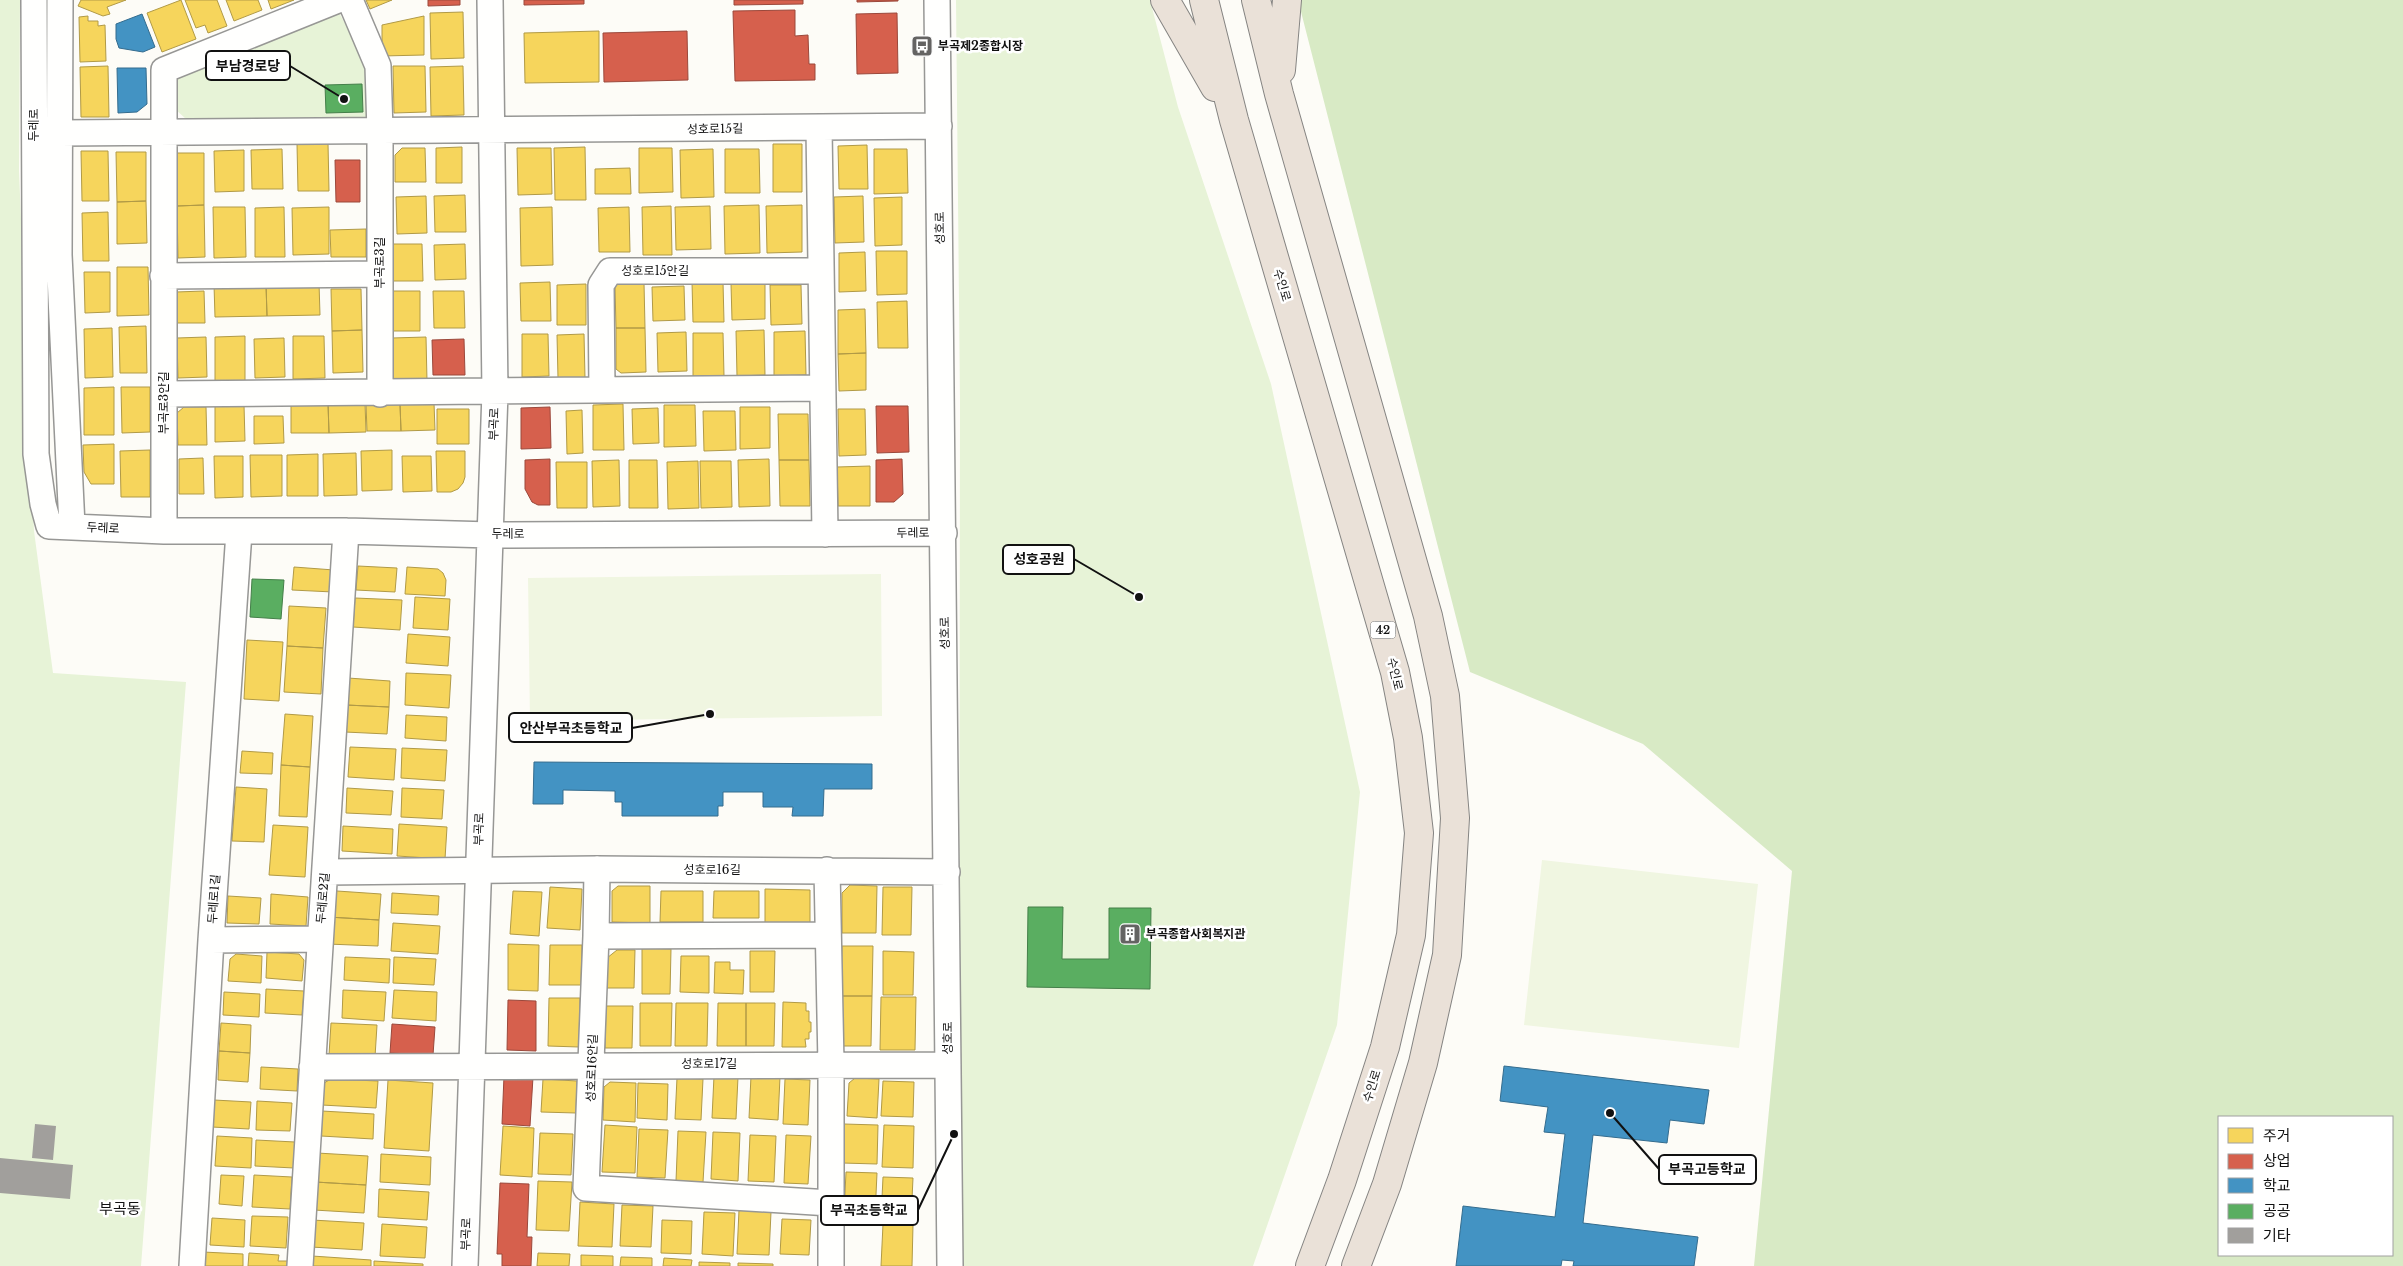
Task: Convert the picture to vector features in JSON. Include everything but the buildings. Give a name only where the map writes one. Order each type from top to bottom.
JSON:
[{"type":"highway","points":[[1165,0],[1234,120]]},
{"type":"highway","name":"수인로","points":[[1204,0],[1234,120],[1396,672],[1408,738],[1419,833],[1411,935],[1385,1047],[1342,1180],[1310,1266]]},
{"type":"highway","points":[[1256,0],[1279,94],[1428,616],[1445,696],[1455,818],[1447,955],[1423,1063],[1387,1184],[1356,1266]]},
{"type":"highway","points":[[1279,94],[1286,0]]},
{"type":"street","name":"두레로","points":[[34,0],[36,454],[43,504],[49,526],[164,531],[346,530],[491,534],[944,533]]},
{"type":"street","name":"두레로","points":[[60,0],[59,255],[72,526]]},
{"type":"street","points":[[163,133],[164,70],[338,0]]},
{"type":"street","name":"부곡로3길","points":[[350,0],[378,66],[380,132],[380,394]]},
{"type":"street","name":"부곡로","points":[[465,1266],[487,580],[491,534],[495,392],[490,0]]},
{"type":"street","name":"성호로","points":[[937,0],[944,533],[950,1266]]},
{"type":"street","name":"성호로15길","points":[[491,131],[939,126]]},
{"type":"street","points":[[819,128],[825,534]]},
{"type":"street","points":[[60,133],[491,131]]},
{"type":"street","name":"부곡로3안길","points":[[163,133],[164,531]]},
{"type":"street","name":"성호로15안길","points":[[602,390],[601,285],[610,272],[820,271]]},
{"type":"street","points":[[163,276],[380,274]]},
{"type":"street","points":[[495,392],[822,388]]},
{"type":"street","name":"부곡로","points":[[164,394],[495,392]]},
{"type":"street","name":"두레로2길","points":[[300,1266],[346,530]]},
{"type":"street","name":"두레로1길","points":[[192,1266],[211,940],[239,532]]},
{"type":"street","name":"성호로16길","points":[[326,872],[597,869],[947,872]]},
{"type":"street","name":"성호로16안길","points":[[597,869],[592,1064],[586,1188],[830,1203]]},
{"type":"street","points":[[827,870],[831,1064],[831,1266]]},
{"type":"street","points":[[596,936],[828,935]]},
{"type":"street","points":[[211,940],[320,939]]},
{"type":"street","name":"성호로17길","points":[[312,1067],[592,1064],[948,1064]]},
{"type":"green space","points":[[0,0],[20,0],[19,171],[34,531],[53,673],[186,682],[141,1266],[0,1266]]},
{"type":"green space","points":[[956,0],[1150,0],[1178,107],[1271,384],[1360,792],[1337,1025],[1253,1266],[959,1266],[960,402]]},
{"type":"green space","points":[[1298,0],[2403,0],[2403,1266],[1754,1266],[1792,871],[1643,744],[1470,672]]},
{"type":"green space","points":[[338,11],[368,65],[372,112],[365,119],[186,119],[175,109],[174,77]]},
{"type":"green space","points":[[881,574],[882,716],[530,721],[528,578]]},
{"type":"green space","points":[[1542,860],[1758,884],[1739,1048],[1524,1025]]},
{"type":"place","name":"부곡제2종합시장","points":[[922,46]]},
{"type":"place","name":"부남경로당","points":[[344,99]]},
{"type":"place","name":"성호공원","points":[[1139,597]]},
{"type":"place","name":"안산부곡초등학교","points":[[710,714]]},
{"type":"place","name":"부곡종합사회복지관","points":[[1130,934]]},
{"type":"place","name":"부곡고등학교","points":[[1610,1113]]},
{"type":"place","name":"부곡초등학교","points":[[954,1134]]},
{"type":"district","name":"부곡동","points":[[120,1209]]}]
